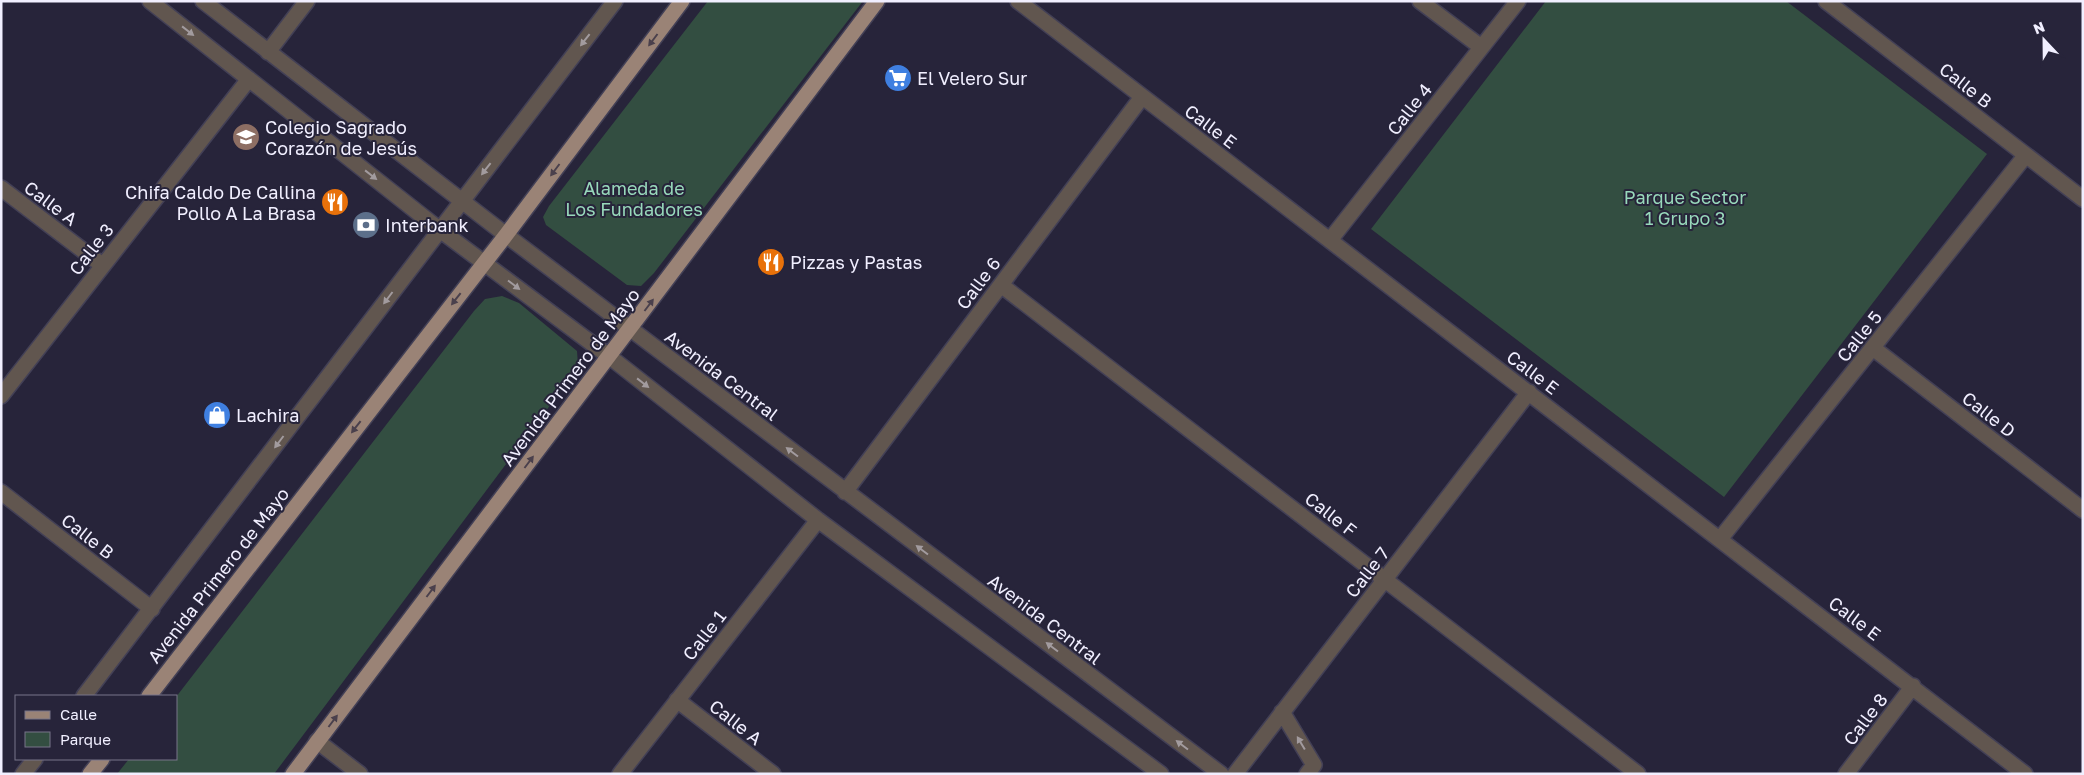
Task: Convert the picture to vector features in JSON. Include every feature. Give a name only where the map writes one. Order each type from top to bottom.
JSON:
[{"type":"main road","name":"Avenida Primero de Mayo","points":[[150,695],[506,235],[682,1]]},
{"type":"main road","name":"Avenida Primero de Mayo","points":[[293,774],[610,357],[877,1]]},
{"type":"main road","points":[[90,774],[101,760]]},
{"type":"street","points":[[150,1],[440,230],[610,357],[818,520],[1161,774]]},
{"type":"street","name":"Avenida Central","points":[[203,1],[506,235],[1221,774]]},
{"type":"street","points":[[268,52],[307,1]]},
{"type":"street","name":"Avenida Primero de Mayo","points":[[85,695],[615,1]]},
{"type":"street","name":"Calle E","points":[[1018,1],[1913,686],[2025,774]]},
{"type":"street","points":[[1420,1],[1481,48]]},
{"type":"street","name":"Calle 4","points":[[1330,240],[1518,1]]},
{"type":"street","name":"Calle B","points":[[1826,1],[2083,199]]},
{"type":"street","name":"Calle 3","points":[[1,396],[249,79]]},
{"type":"street","name":"Calle 6","points":[[845,492],[1142,97]]},
{"type":"street","name":"Calle 5","points":[[1720,539],[2026,155]]},
{"type":"street","name":"Calle A","points":[[1,188],[102,265]]},
{"type":"street","name":"Calle F","points":[[1001,285],[1638,774]]},
{"type":"street","name":"Calle D","points":[[1873,348],[2083,510]]},
{"type":"street","name":"Calle 7","points":[[1235,774],[1529,392]]},
{"type":"street","name":"Calle B","points":[[1,492],[152,609]]},
{"type":"street","name":"Calle 1","points":[[620,774],[818,520]]},
{"type":"street","name":"Calle 8","points":[[1846,774],[1913,686]]},
{"type":"street","name":"Calle A","points":[[677,700],[773,774]]},
{"type":"street","points":[[1282,712],[1314,765],[1307,774]]},
{"type":"street","points":[[317,741],[360,774]]},
{"type":"street","points":[[24,774],[34,760]]},
{"type":"green space","name":"Alameda de Los Fundadores","points":[[708,1],[863,1],[654,273],[641,286],[627,285],[546,225],[543,217],[549,206]]},
{"type":"green space","name":"Parque Sector 1 Grupo 3","points":[[1546,1],[1786,1],[1987,154],[1724,497],[1371,229]]},
{"type":"green space","points":[[502,296],[519,303],[577,351],[578,365],[569,380],[274,774],[117,774],[128,760],[178,760],[178,695],[485,299]]},
{"type":"place","name":"El Velero Sur","points":[[898,78]]},
{"type":"place","name":"Colegio Sagrado Corazón de Jesús","points":[[246,137]]},
{"type":"place","name":"Chifa Caldo De Callina Pollo A La Brasa","points":[[335,202]]},
{"type":"place","name":"Interbank","points":[[366,225]]},
{"type":"place","name":"Pizzas y Pastas","points":[[771,262]]},
{"type":"place","name":"Lachira","points":[[217,415]]}]
